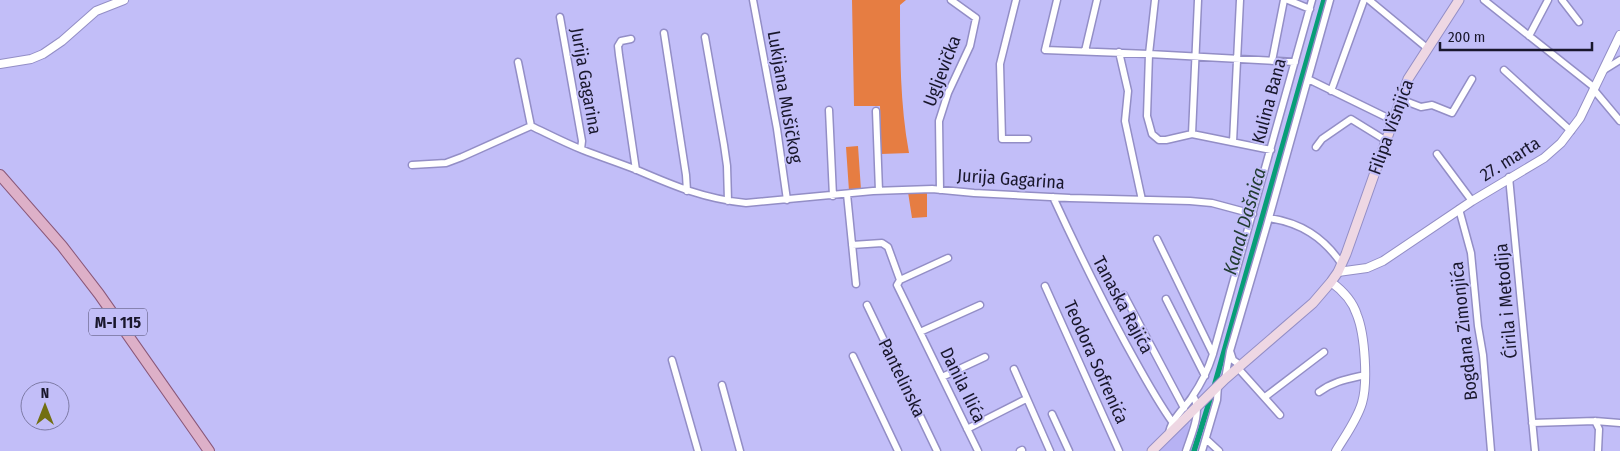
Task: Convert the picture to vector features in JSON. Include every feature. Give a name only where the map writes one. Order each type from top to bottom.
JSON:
[{"type":"main road","name":"Filipa Višnjića","points":[[1198,405],[1238,366],[1305,310],[1332,282],[1340,267],[1408,78],[1459,0]]},
{"type":"main road","name":"M-I 115","points":[[0,175],[14,189],[20,199]]},
{"type":"main road","name":"M-I 115","points":[[0,182],[20,199],[62,246],[99,294],[208,451]]},
{"type":"main road","points":[[1152,451],[1198,405]]},
{"type":"street","points":[[0,64],[31,59],[43,54],[62,41],[96,12],[124,0]]},
{"type":"street","name":"Lukijana Mušičkog","points":[[753,0],[777,129],[786,200]]},
{"type":"street","points":[[1016,0],[1000,64],[1002,139],[1028,139]]},
{"type":"street","points":[[1057,0],[1045,50],[1119,52],[1295,62]]},
{"type":"street","points":[[1085,51],[1097,0]]},
{"type":"street","points":[[1155,0],[1149,54],[1147,116],[1152,134],[1160,140],[1192,134],[1271,150]]},
{"type":"street","points":[[1192,134],[1198,0]]},
{"type":"street","points":[[1233,142],[1240,0]]},
{"type":"street","points":[[1272,61],[1284,0]]},
{"type":"street","points":[[1288,0],[1310,9]]},
{"type":"street","name":"Kulina Bana","points":[[1169,435],[1170,427],[1205,376],[1213,354],[1312,0]]},
{"type":"street","points":[[1202,451],[1330,0]]},
{"type":"street","points":[[1331,91],[1364,0]]},
{"type":"street","points":[[1369,0],[1428,48]]},
{"type":"street","points":[[1484,0],[1594,89],[1620,121]]},
{"type":"street","points":[[1529,36],[1548,0]]},
{"type":"street","points":[[1562,0],[1579,22]]},
{"type":"street","name":"Ugljevička","points":[[940,190],[939,121],[948,93],[970,46],[976,18],[955,1]]},
{"type":"street","name":"Jurija Gagarina","points":[[560,17],[582,141],[581,149]]},
{"type":"street","points":[[664,33],[687,191]]},
{"type":"street","name":"27. marta","points":[[1340,267],[1367,268],[1384,261],[1472,200],[1544,158],[1561,143],[1580,118],[1620,35]]},
{"type":"street","points":[[705,36],[727,166],[728,201]]},
{"type":"street","name":"Jurija Gagarina","points":[[631,39],[621,41],[618,46],[636,170]]},
{"type":"street","points":[[1119,52],[1128,91],[1125,121],[1142,200]]},
{"type":"street","points":[[1604,70],[1620,60]]},
{"type":"street","points":[[412,165],[446,163],[462,158],[531,126],[518,62]]},
{"type":"street","points":[[1504,70],[1571,131]]},
{"type":"street","points":[[1308,79],[1392,120]]},
{"type":"street","points":[[1400,99],[1421,107],[1432,105],[1452,113],[1472,79]]},
{"type":"street","points":[[828,110],[833,196]]},
{"type":"street","points":[[876,111],[879,191]]},
{"type":"street","points":[[1316,147],[1322,139],[1351,119],[1385,140]]},
{"type":"street","name":"Jurija Gagarina","points":[[531,126],[581,149],[687,191],[728,201],[746,203],[879,191],[940,190],[1054,197],[1212,203],[1253,214]]},
{"type":"street","name":"27. marta","points":[[1438,154],[1472,200]]},
{"type":"street","name":"Ćirila i Metodija","points":[[1509,177],[1535,451]]},
{"type":"street","points":[[847,194],[856,284]]},
{"type":"street","name":"Tanaska Rajića","points":[[1054,197],[1080,257],[1121,336],[1148,386],[1173,423]]},
{"type":"street","name":"Bogdana Zimonjića","points":[[1459,209],[1471,253],[1492,451]]},
{"type":"street","points":[[1269,218],[1294,223],[1305,228],[1326,243],[1340,267]]},
{"type":"street","points":[[1157,239],[1213,354]]},
{"type":"street","name":"Danila Ilića","points":[[852,245],[882,243],[888,246],[900,280],[897,285],[978,451]]},
{"type":"street","points":[[900,280],[948,258]]},
{"type":"street","points":[[1332,282],[1341,290],[1357,314],[1362,337],[1365,375],[1362,403],[1336,451]]},
{"type":"street","name":"Teodora Sofrenića","points":[[1045,286],[1119,451]]},
{"type":"street","points":[[1124,295],[1184,408]]},
{"type":"street","points":[[1166,299],[1205,376]]},
{"type":"street","name":"Pantelinska","points":[[867,305],[937,451]]},
{"type":"street","name":"Danila Ilića","points":[[920,332],[980,305]]},
{"type":"street","points":[[1230,351],[1233,360],[1280,415]]},
{"type":"street","points":[[1265,397],[1324,352]]},
{"type":"street","name":"Pantelinska","points":[[853,356],[898,451]]},
{"type":"street","points":[[942,377],[985,357]]},
{"type":"street","points":[[672,360],[698,451]]},
{"type":"street","points":[[1014,369],[1050,451]]},
{"type":"street","points":[[1319,392],[1342,380],[1365,375]]},
{"type":"street","points":[[722,385],[740,451]]},
{"type":"street","points":[[1186,451],[1198,405],[1193,396]]},
{"type":"street","points":[[968,429],[1026,399]]},
{"type":"street","points":[[1052,414],[1069,451]]},
{"type":"street","points":[[1532,423],[1595,421],[1620,423]]},
{"type":"street","points":[[1595,421],[1599,429],[1598,451]]},
{"type":"street","points":[[1206,439],[1219,451]]},
{"type":"shaded area","points":[[852,0],[906,0],[900,5],[900,60],[902,98],[909,153],[881,154],[880,106],[854,106]]},
{"type":"shaded area","points":[[858,146],[861,190],[849,191],[846,147]]},
{"type":"shaded area","points":[[927,191],[927,217],[912,218],[908,192]]},
{"type":"shaded area","points":[[1186,423],[1189,423],[1188,432],[1181,451],[1157,451]]},
{"type":"waterway","name":"Kanal Dašnica","points":[[1194,451],[1324,0]]}]
